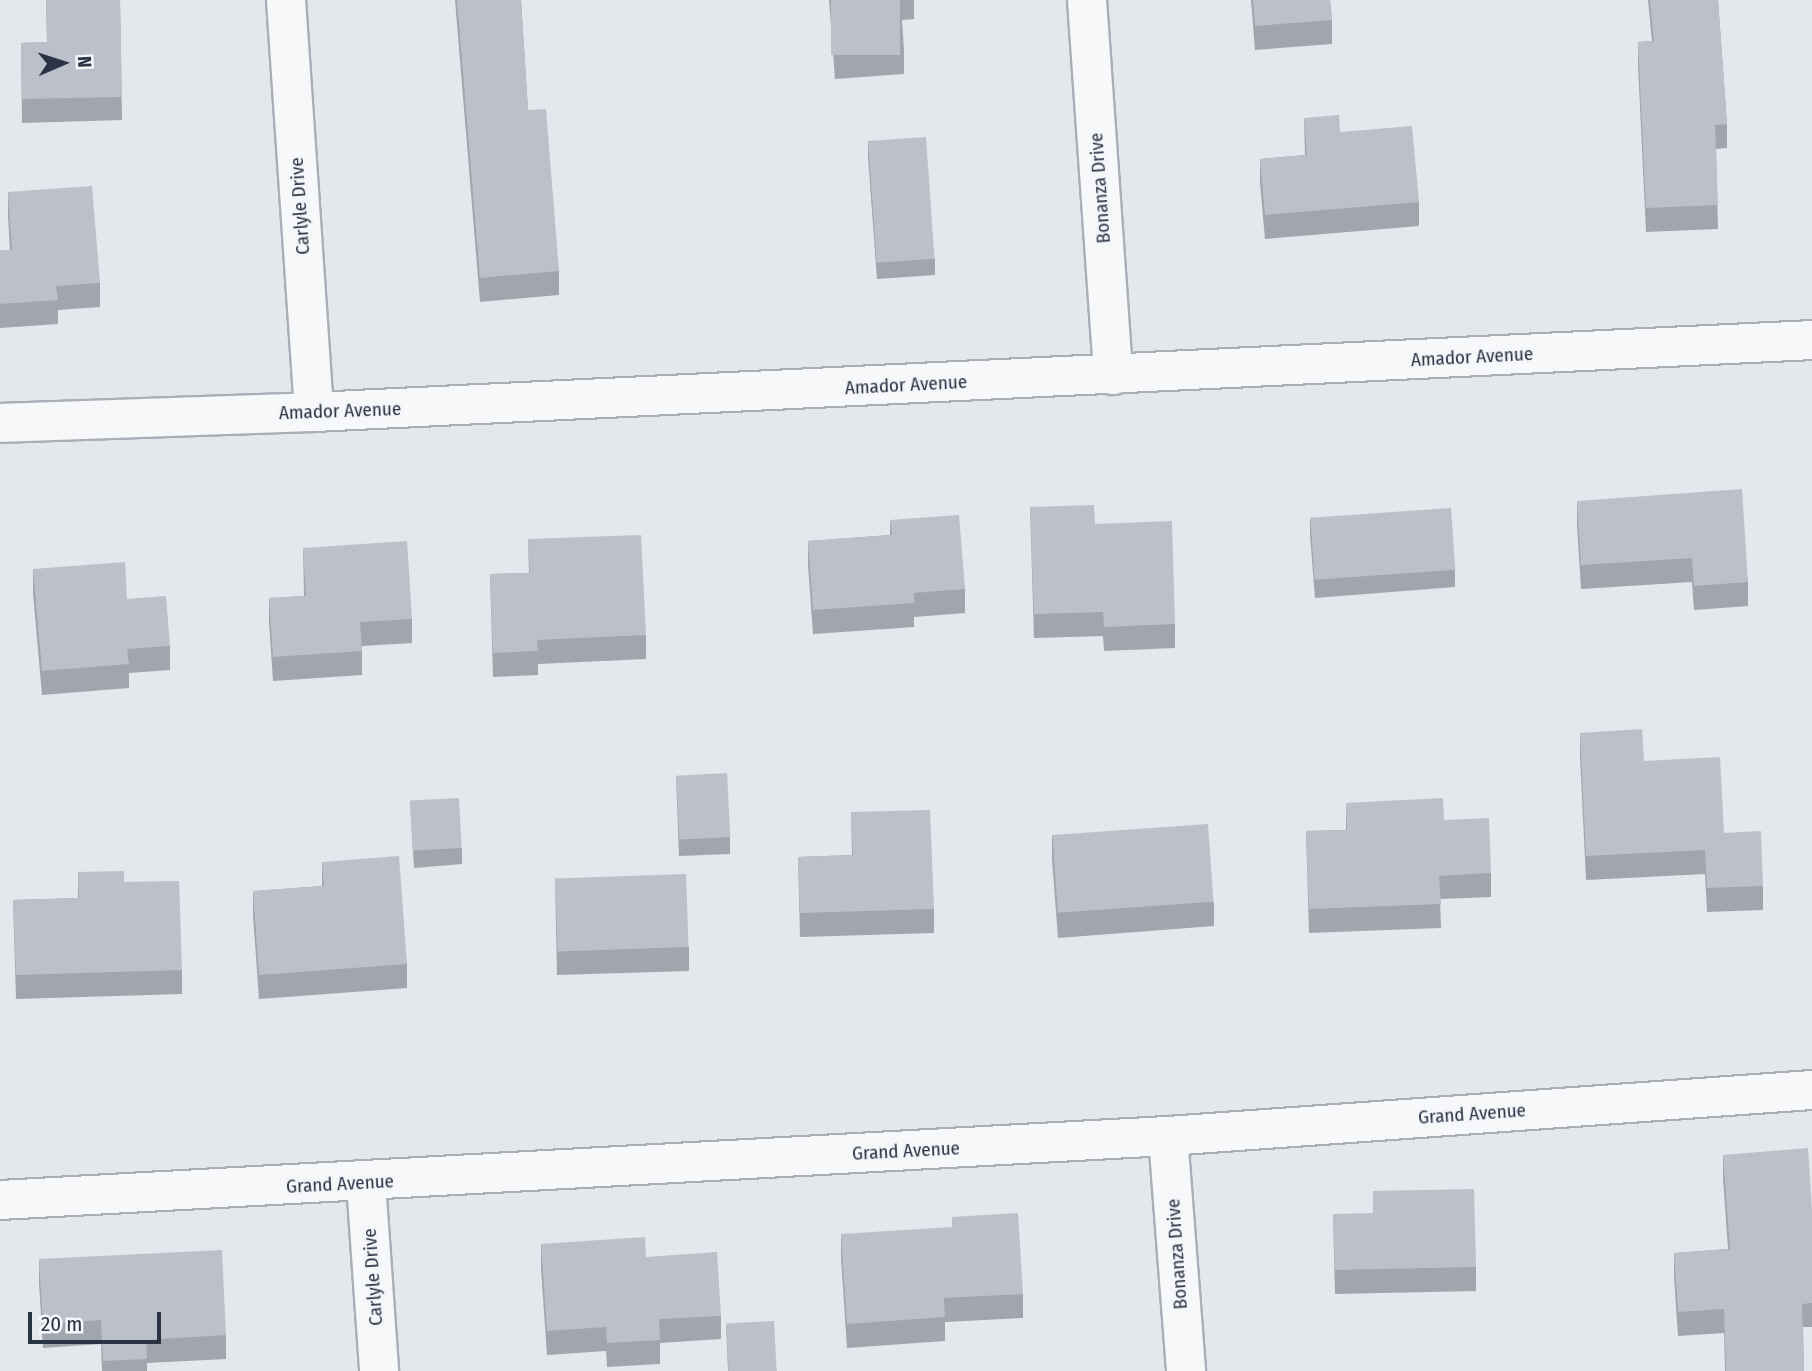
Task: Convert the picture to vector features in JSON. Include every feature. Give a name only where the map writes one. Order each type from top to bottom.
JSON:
[{"type":"street","name":"Carlyle Drive","points":[[286,0],[314,412]]},
{"type":"street","name":"Bonanza Drive","points":[[1087,0],[1113,375]]},
{"type":"street","name":"Amador Avenue","points":[[0,423],[314,412],[1812,340]]},
{"type":"street","name":"Grand Avenue","points":[[0,1200],[366,1183],[1168,1136],[1812,1090]]},
{"type":"street","name":"Bonanza Drive","points":[[1168,1136],[1185,1371]]},
{"type":"street","name":"Carlyle Drive","points":[[366,1183],[379,1371]]},
{"type":"building","points":[[46,0],[120,0],[122,97],[22,99],[21,43],[47,42]]},
{"type":"building","points":[[457,0],[521,0],[528,110],[546,109],[559,271],[480,278]]},
{"type":"building","points":[[831,0],[900,0],[900,55],[831,55]]},
{"type":"building","points":[[1253,0],[1330,0],[1332,20],[1255,26]]},
{"type":"building","points":[[1650,0],[1718,0],[1727,124],[1715,125],[1718,205],[1646,208],[1638,42],[1654,41]]},
{"type":"building","points":[[1339,115],[1340,132],[1412,126],[1419,202],[1265,215],[1260,159],[1307,155],[1304,118]]},
{"type":"building","points":[[926,137],[935,259],[877,263],[868,141]]},
{"type":"building","points":[[92,186],[100,283],[56,286],[58,300],[0,304],[0,250],[12,250],[8,192]]},
{"type":"building","points":[[1742,489],[1748,582],[1694,586],[1692,558],[1581,565],[1577,501]]},
{"type":"building","points":[[1094,505],[1095,524],[1172,521],[1175,624],[1104,627],[1103,612],[1034,614],[1030,507]]},
{"type":"building","points":[[1451,508],[1455,570],[1315,580],[1310,518]]},
{"type":"building","points":[[959,515],[965,589],[914,593],[914,603],[813,610],[808,541],[892,535],[890,520]]},
{"type":"building","points":[[641,535],[646,635],[537,640],[538,651],[493,653],[490,574],[530,573],[528,539]]},
{"type":"building","points":[[407,541],[412,619],[360,622],[362,651],[273,657],[269,598],[306,596],[303,548]]},
{"type":"building","points":[[125,562],[127,599],[166,596],[170,646],[127,649],[129,664],[42,671],[33,569]]},
{"type":"building","points":[[1642,729],[1644,761],[1720,757],[1724,833],[1761,831],[1763,886],[1707,888],[1705,850],[1586,856],[1580,733]]},
{"type":"building","points":[[727,773],[730,837],[679,840],[676,776]]},
{"type":"building","points":[[459,798],[462,848],[413,850],[410,801]]},
{"type":"building","points":[[1443,798],[1444,820],[1489,818],[1491,873],[1439,876],[1441,904],[1309,909],[1306,831],[1347,830],[1346,803]]},
{"type":"building","points":[[930,810],[934,909],[800,913],[798,857],[853,855],[851,812]]},
{"type":"building","points":[[1208,824],[1213,902],[1058,913],[1052,835]]},
{"type":"building","points":[[399,856],[407,964],[259,975],[253,891],[324,886],[322,862]]},
{"type":"building","points":[[124,871],[124,882],[179,881],[182,970],[16,975],[13,900],[79,898],[78,872]]},
{"type":"building","points":[[686,874],[689,947],[558,952],[555,879]]},
{"type":"building","points":[[1808,1148],[1812,1210],[1812,1303],[1802,1304],[1804,1371],[1726,1371],[1724,1309],[1678,1312],[1674,1253],[1730,1249],[1723,1155]]},
{"type":"building","points":[[1474,1189],[1476,1267],[1335,1270],[1333,1214],[1373,1213],[1373,1191]]},
{"type":"building","points":[[1018,1213],[1023,1294],[944,1298],[945,1317],[847,1324],[841,1234],[952,1227],[952,1217]]},
{"type":"building","points":[[645,1237],[646,1257],[717,1252],[721,1316],[659,1319],[660,1340],[607,1343],[606,1327],[547,1331],[541,1244]]},
{"type":"building","points":[[222,1250],[226,1335],[146,1340],[147,1359],[103,1361],[101,1320],[43,1324],[39,1259]]},
{"type":"building","points":[[774,1321],[777,1371],[729,1371],[726,1324]]}]
